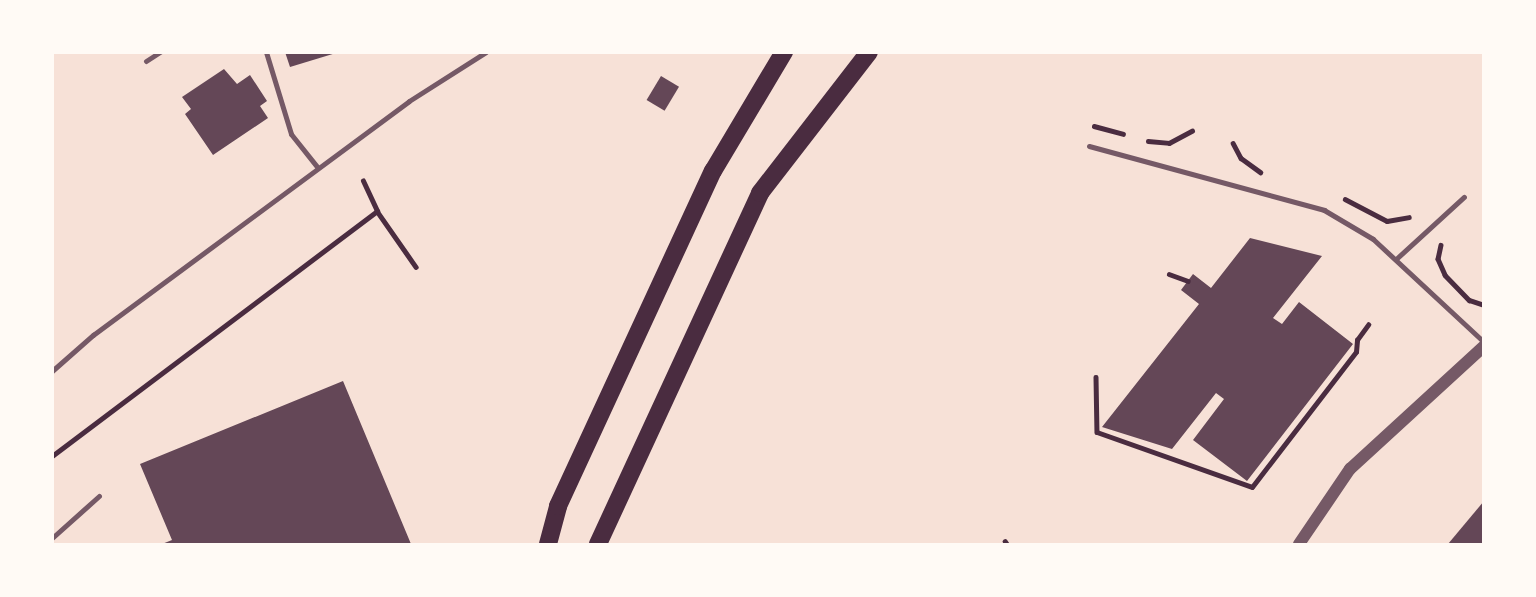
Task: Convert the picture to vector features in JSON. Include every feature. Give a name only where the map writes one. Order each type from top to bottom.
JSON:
[{"type":"main road","points":[[548,544],[558,506],[713,172],[784,52]]},
{"type":"main road","points":[[598,544],[760,193],[869,52]]},
{"type":"street","points":[[1299,544],[1350,469],[1483,344]]},
{"type":"lane","points":[[146,61],[160,52]]},
{"type":"lane","points":[[267,52],[291,134],[318,168]]},
{"type":"lane","points":[[52,371],[93,335],[409,101],[486,52]]},
{"type":"lane","points":[[1088,146],[1324,211],[1373,239],[1483,344]]},
{"type":"lane","points":[[1396,260],[1464,197]]},
{"type":"lane","points":[[52,538],[99,496]]},
{"type":"path","points":[[1094,126],[1128,135]]},
{"type":"path","points":[[1139,139],[1169,143],[1192,131]]},
{"type":"path","points":[[363,181],[377,211],[416,267]]},
{"type":"path","points":[[52,456],[377,211]]},
{"type":"path","points":[[1441,245],[1438,259],[1445,275],[1469,300],[1483,305]]},
{"type":"path","points":[[1169,274],[1188,282]]},
{"type":"path","points":[[1096,377],[1097,432],[1252,487],[1356,352],[1357,340],[1368,325]]},
{"type":"building","points":[[285,52],[336,52],[336,53],[290,67]]},
{"type":"building","points":[[224,69],[237,84],[250,75],[267,101],[260,106],[268,118],[213,155],[185,114],[191,109],[182,97]]},
{"type":"building","points":[[661,76],[679,87],[665,111],[647,100]]},
{"type":"building","points":[[1250,238],[1322,256],[1273,318],[1282,324],[1299,302],[1353,344],[1247,481],[1193,440],[1224,399],[1216,393],[1172,449],[1102,427],[1199,304],[1181,290],[1193,274],[1211,288]]},
{"type":"building","points":[[343,381],[411,544],[162,544],[172,540],[140,464]]},
{"type":"building","points":[[1484,501],[1484,544],[1448,544]]}]
